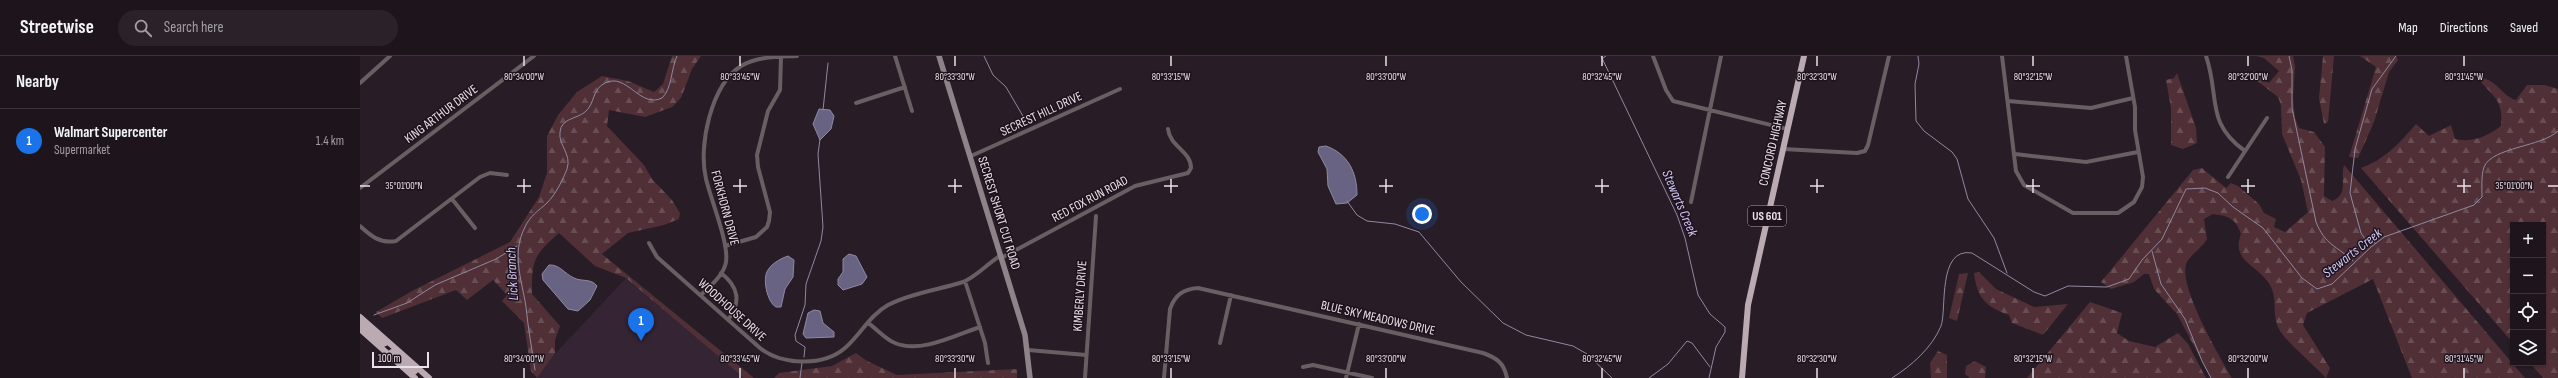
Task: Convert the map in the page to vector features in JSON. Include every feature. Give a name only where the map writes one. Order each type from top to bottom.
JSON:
[{"type":"highway","name":"CONCORD HIGHWAY","points":[[1742,378],[1748,305],[1804,56]]},
{"type":"highway","points":[[360,317],[428,378]]},
{"type":"highway","points":[[360,324],[383,344],[388,342]]},
{"type":"highway","points":[[360,329],[415,378]]},
{"type":"highway","points":[[388,355],[392,352],[424,378]]},
{"type":"main road","name":"SECREST SHORT CUT ROAD","points":[[939,56],[971,156],[1028,350],[1030,378]]},
{"type":"street","points":[[360,83],[390,56]]},
{"type":"street","name":"KING ARTHUR DRIVE","points":[[360,188],[534,56]]},
{"type":"street","name":"FORKHORN DRIVE","points":[[701,295],[721,273],[726,262],[725,246],[709,193],[703,163],[706,132],[712,109],[723,84],[741,66],[757,59],[797,56]]},
{"type":"street","points":[[895,56],[912,111]]},
{"type":"street","points":[[1653,56],[1671,99],[1680,104],[1787,129]]},
{"type":"street","points":[[1691,202],[1721,56]]},
{"type":"street","points":[[1783,148],[1857,153],[1865,151],[1868,145],[1889,56]]},
{"type":"street","points":[[2002,56],[2016,171],[2024,185],[2073,214],[2118,213],[2134,202],[2139,196],[2142,187],[2142,177],[2133,98],[2126,56]]},
{"type":"street","points":[[2206,56],[2210,67],[2217,120],[2231,141],[2245,151]]},
{"type":"street","points":[[725,246],[756,237],[767,227],[769,221],[770,212],[758,167],[757,155],[768,111],[780,90],[781,57]]},
{"type":"street","points":[[856,103],[905,87]]},
{"type":"street","name":"SECREST HILL DRIVE","points":[[971,156],[1120,89]]},
{"type":"street","points":[[2008,101],[2091,108],[2133,98]]},
{"type":"street","points":[[2228,177],[2267,118]]},
{"type":"street","name":"RED FOX RUN ROAD","points":[[1001,257],[1135,186],[1188,173],[1192,168],[1190,159],[1170,140],[1168,130]]},
{"type":"street","points":[[2015,154],[2086,162],[2138,152]]},
{"type":"street","points":[[360,226],[373,238],[382,241],[396,241],[486,174],[507,175]]},
{"type":"street","points":[[452,199],[474,228]]},
{"type":"street","name":"KIMBERLY DRIVE","points":[[1084,378],[1096,216]]},
{"type":"street","name":"WOODHOUSE DRIVE","points":[[649,243],[657,258],[728,320],[768,354],[787,361],[814,360],[838,353],[887,306],[926,292],[965,281],[988,262],[1001,257]]},
{"type":"street","points":[[721,273],[732,282],[735,290],[734,312],[728,320]]},
{"type":"street","points":[[965,281],[980,327],[988,363]]},
{"type":"street","name":"BLUE SKY MEADOWS DRIVE","points":[[1164,378],[1172,301],[1188,288],[1198,288],[1359,324],[1496,357],[1501,362],[1507,378]]},
{"type":"street","points":[[1220,343],[1231,295]]},
{"type":"street","points":[[868,323],[887,338],[906,346],[928,344],[980,327]]},
{"type":"street","points":[[1346,378],[1359,324]]},
{"type":"street","points":[[1028,350],[1086,355]]},
{"type":"street","points":[[1302,367],[1313,365],[1372,378]]},
{"type":"shaded area","points":[[819,109],[830,110],[834,116],[831,129],[820,140],[813,124]]},
{"type":"shaded area","points":[[1326,146],[1334,149],[1340,154],[1350,165],[1353,171],[1357,187],[1357,195],[1347,203],[1336,204],[1328,186],[1327,169],[1318,152],[1319,147]]},
{"type":"shaded area","points":[[849,254],[856,256],[867,277],[862,284],[843,290],[838,285],[838,279],[843,272],[843,259]]},
{"type":"shaded area","points":[[788,256],[794,260],[793,277],[785,289],[781,307],[776,307],[770,300],[766,290],[765,278],[770,267],[780,259]]},
{"type":"shaded area","points":[[549,265],[556,266],[574,278],[592,282],[597,286],[590,300],[578,311],[568,309],[543,280],[542,274]]},
{"type":"shaded area","points":[[626,278],[744,378],[537,378],[552,357]]},
{"type":"shaded area","points":[[814,310],[820,311],[823,323],[834,332],[834,337],[806,338],[803,334],[808,313]]},
{"type":"green space","points":[[672,56],[701,56],[692,69],[681,98],[672,107],[645,117],[609,110],[607,126],[644,165],[652,179],[672,200],[680,213],[679,219],[664,225],[628,233],[602,254],[754,378],[744,378],[626,278],[595,266],[559,233],[539,253],[534,266],[532,294],[560,326],[555,340],[555,353],[537,378],[531,371],[524,323],[502,301],[507,295],[493,280],[467,300],[456,290],[382,318],[376,312],[412,291],[510,242],[539,197],[547,173],[547,136],[558,115],[577,92],[602,76],[628,81],[654,92],[663,84]]},
{"type":"green space","points":[[2256,56],[2293,56],[2295,66],[2293,98],[2295,118],[2299,128],[2314,132],[2325,147],[2324,196],[2332,201],[2340,195],[2343,186],[2344,165],[2510,360],[2510,366],[2515,366],[2525,378],[2412,378],[2373,279],[2307,313],[2303,325],[2330,368],[2326,378],[2282,334],[2275,317],[2274,300],[2271,288],[2263,276],[2242,256],[2239,250],[2241,234],[2237,225],[2228,217],[2213,214],[2204,219],[2207,239],[2187,262],[2185,272],[2193,302],[2218,354],[2232,378],[2211,378],[2177,314],[2154,289],[2149,274],[2144,274],[2134,282],[2111,289],[2101,282],[2193,170],[2202,168],[2226,188],[2231,183],[2238,186],[2259,204],[2264,213],[2276,219],[2274,227],[2285,232],[2308,212],[2301,180],[2282,134],[2281,105],[2278,97],[2251,76],[2254,71],[2269,83],[2279,71],[2264,58]]},
{"type":"green space","points":[[2323,56],[2334,56],[2328,122],[2324,124],[2319,98]]},
{"type":"green space","points":[[2360,56],[2396,56],[2398,60],[2389,72],[2374,122],[2358,158],[2349,157],[2376,67]]},
{"type":"green space","points":[[2177,73],[2196,128],[2197,143],[2183,149],[2171,145],[2171,108],[2166,80],[2174,78]]},
{"type":"green space","points":[[2482,78],[2492,82],[2511,98],[2516,100],[2527,85],[2545,85],[2558,89],[2558,378],[2543,378],[2533,366],[2546,366],[2546,222],[2510,222],[2510,340],[2361,168],[2384,156],[2404,138],[2416,124],[2429,136],[2451,125],[2455,139],[2462,140],[2480,138],[2501,126],[2500,106],[2481,82]]},
{"type":"green space","points":[[1979,272],[1996,289],[2034,307],[2068,304],[2043,335],[2012,323],[2009,315],[1994,309],[1989,305],[1980,295],[1975,282],[1974,273]]},
{"type":"green space","points":[[1968,273],[1957,321],[1949,318],[1959,274]]},
{"type":"green space","points":[[2090,302],[2122,313],[2117,333],[2129,341],[2155,347],[2178,333],[2188,344],[2206,378],[2027,378]]},
{"type":"green space","points":[[1938,351],[1947,355],[1947,378],[1931,378],[1930,363]]},
{"type":"green space","points":[[856,353],[867,361],[897,375],[1017,369],[1017,378],[774,378],[779,373],[832,366]]},
{"type":"green space","points":[[1975,361],[1986,367],[1985,378],[1970,378],[1965,374],[1966,366]]},
{"type":"waterway","name":"Lick Branch","points":[[535,370],[520,277],[518,257],[519,247],[521,237],[527,223],[553,196],[567,169],[568,159],[560,137],[561,127],[566,121],[585,112],[591,105],[598,89],[605,83],[613,81],[620,82],[647,99],[654,100],[662,98],[670,84],[677,56]]},
{"type":"waterway","points":[[984,56],[993,75],[1006,87],[1027,123]]},
{"type":"waterway","name":"Stewarts Creek","points":[[1601,56],[1677,215],[1685,238],[1698,295],[1710,314],[1725,327],[1725,332],[1716,347],[1709,378]]},
{"type":"waterway","points":[[1918,56],[1919,64],[1915,84],[1916,121],[1924,131],[1952,152],[1957,159],[1968,199],[1994,238],[2007,273]]},
{"type":"waterway","points":[[2289,56],[2292,70],[2292,108],[2316,222],[2323,236],[2353,261]]},
{"type":"waterway","points":[[2375,243],[2365,239],[2361,233],[2350,193],[2355,149],[2372,89],[2396,56]]},
{"type":"waterway","points":[[823,110],[828,63]]},
{"type":"waterway","name":"Stewarts Creek","points":[[1892,378],[1920,356],[1927,349],[1937,334],[1943,318],[1944,294],[1948,269],[1953,260],[1961,254],[1972,253],[2034,292],[2045,296],[2068,286],[2107,287],[2129,279],[2142,260],[2162,239],[2186,189],[2205,188],[2218,193],[2233,207],[2263,228],[2302,278],[2317,289],[2332,284],[2371,247],[2384,237],[2474,205],[2482,197],[2483,171],[2489,160],[2507,151],[2541,141],[2558,131]]},
{"type":"waterway","points":[[804,357],[805,347],[796,341],[795,335],[805,305],[806,284],[821,241],[823,227],[818,154],[820,139]]},
{"type":"waterway","points":[[1347,201],[1357,215],[1367,221],[1395,224],[1419,232],[1461,282],[1503,323],[1526,335],[1573,346],[1587,354],[1612,378]]},
{"type":"waterway","points":[[374,315],[407,303],[435,285],[496,259],[517,246]]},
{"type":"waterway","points":[[2152,251],[2161,284],[2185,319],[2202,361],[2211,378]]},
{"type":"waterway","points":[[1649,378],[1668,364],[1687,341],[1692,343],[1710,367]]},
{"type":"waterway","points":[[800,378],[802,363]]},
{"type":"place","name":"Walmart Supercenter","points":[[641,341]]}]
